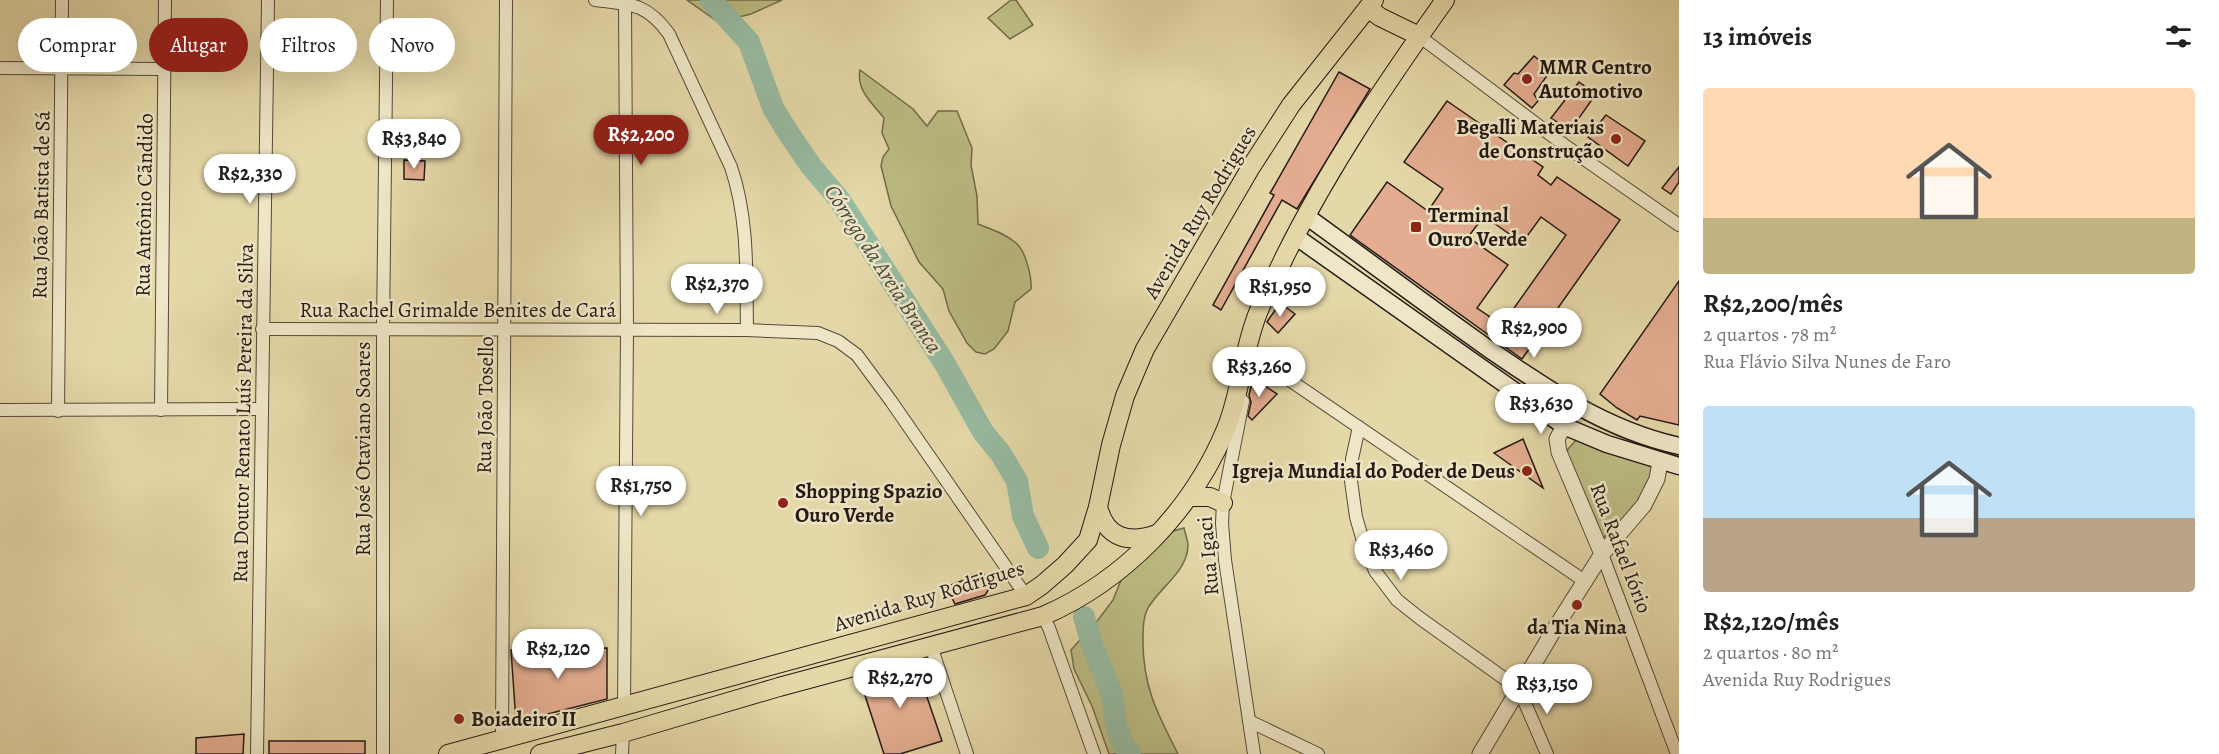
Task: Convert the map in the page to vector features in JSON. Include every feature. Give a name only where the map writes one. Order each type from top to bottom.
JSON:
[{"type":"main road","points":[[540,754],[1043,616],[1079,598],[1119,570],[1157,534],[1189,497],[1226,429],[1239,390],[1258,312],[1295,236],[1381,90],[1445,0]]},
{"type":"main road","points":[[1371,4],[1380,16],[1419,36]]},
{"type":"main road","name":"Avenida Ruy Rodrigues","points":[[448,754],[1026,596],[1042,585],[1088,540],[1125,396],[1145,348],[1251,167],[1291,105],[1371,4]]},
{"type":"main road","points":[[1306,216],[1475,339],[1585,411],[1649,440],[1679,446]]},
{"type":"main road","points":[[1295,236],[1564,426],[1607,444],[1679,466]]},
{"type":"main road","points":[[1485,370],[1500,356]]},
{"type":"main road","points":[[1564,426],[1585,411]]},
{"type":"main road","points":[[1649,440],[1657,451],[1660,462]]},
{"type":"main road","points":[[1189,497],[1210,496],[1223,503]]},
{"type":"main road","points":[[1098,507],[1101,520],[1107,529],[1122,537],[1135,539],[1157,534]]},
{"type":"main road","points":[[1026,596],[1033,610],[1043,616]]},
{"type":"main road","points":[[623,733],[624,705]]},
{"type":"street","name":"Rua João Batista de Sá","points":[[62,0],[62,18]]},
{"type":"street","name":"Rua Antônio Cãndido","points":[[165,0],[165,18]]},
{"type":"street","name":"Rua Doutor Renato Luís Pereira da Silva","points":[[257,754],[268,0]]},
{"type":"street","name":"Rua José Otaviano Soares","points":[[383,754],[383,328],[387,0]]},
{"type":"street","name":"Rua João Tosello","points":[[502,738],[506,0]]},
{"type":"street","points":[[595,0],[625,3],[645,10],[658,18],[669,34],[731,167],[743,214],[747,330]]},
{"type":"street","points":[[624,705],[627,329],[625,3]]},
{"type":"street","points":[[1419,36],[1567,147],[1679,225]]},
{"type":"street","points":[[0,68],[18,68]]},
{"type":"street","name":"Rua João Batista de Sá","points":[[58,411],[62,72]]},
{"type":"street","name":"Rua Antônio Cãndido","points":[[161,410],[165,72]]},
{"type":"street","name":"Rua Rachel Grimalde Benites de Cará","points":[[262,329],[505,328],[747,330],[818,333],[837,341],[857,356],[891,401],[1026,596]]},
{"type":"street","points":[[1249,353],[1586,582]]},
{"type":"street","name":"Rua Igaci","points":[[1249,353],[1223,503],[1225,560],[1254,754]]},
{"type":"street","points":[[0,410],[262,409]]},
{"type":"street","name":"Rua Rafael Iório","points":[[1564,426],[1557,439],[1559,452],[1602,554],[1677,754]]},
{"type":"street","points":[[1359,427],[1352,459],[1351,481],[1356,517],[1375,571],[1397,600],[1420,619],[1520,689],[1547,754]]},
{"type":"street","points":[[1480,754],[1557,624],[1602,554],[1644,505],[1657,479],[1660,462]]},
{"type":"street","points":[[1043,616],[1094,754]]},
{"type":"street","points":[[931,645],[967,754]]},
{"type":"street","points":[[1249,721],[1318,754]]},
{"type":"street","points":[[622,754],[623,733]]},
{"type":"green space","points":[[687,0],[782,0],[751,14],[718,22]]},
{"type":"green space","points":[[1011,0],[1016,0],[1033,25],[1010,39],[988,18]]},
{"type":"green space","points":[[860,70],[913,109],[927,126],[938,111],[957,111],[972,148],[971,165],[977,196],[978,224],[1008,237],[1017,244],[1026,259],[1031,289],[1015,302],[1008,331],[994,349],[985,354],[976,352],[967,343],[949,311],[943,289],[919,262],[891,206],[881,166],[883,157],[889,149],[882,133],[884,118],[860,84]]},
{"type":"green space","points":[[1576,440],[1653,465],[1651,477],[1641,497],[1627,515],[1601,540],[1565,460],[1568,449]]},
{"type":"green space","points":[[1184,528],[1188,544],[1183,564],[1147,610],[1143,631],[1143,654],[1148,684],[1157,712],[1178,754],[1109,754],[1092,706],[1074,669],[1071,650],[1113,600],[1122,578],[1166,533]]},
{"type":"building","name":"MMR Centro Automotivo","points":[[1534,56],[1551,70],[1534,94],[1538,101],[1532,108],[1504,85],[1514,73],[1518,74]]},
{"type":"building","points":[[1339,72],[1370,89],[1297,209],[1282,200],[1221,310],[1213,305],[1274,195],[1270,193]]},
{"type":"building","points":[[1579,82],[1596,94],[1567,135],[1567,129],[1551,118]]},
{"type":"building","name":"Terminal Ouro Verde","points":[[1447,101],[1543,167],[1538,175],[1551,185],[1557,177],[1620,220],[1522,359],[1350,235],[1387,182],[1428,211],[1443,189],[1404,162]],"holes":[[[1484,216],[1522,243],[1541,217],[1566,235],[1502,325],[1477,308],[1508,265],[1468,237]]]},
{"type":"building","name":"Begalli Materiais de Construção","points":[[1606,115],[1645,141],[1628,166],[1588,137]]},
{"type":"building","points":[[404,160],[425,161],[424,180],[404,179]]},
{"type":"building","points":[[1679,167],[1679,182],[1671,194],[1662,188]]},
{"type":"building","points":[[1679,281],[1679,425],[1640,416],[1637,420],[1600,394]]},
{"type":"building","points":[[1280,303],[1295,314],[1278,333],[1267,322]]},
{"type":"building","points":[[1253,378],[1277,394],[1252,420],[1248,416]]},
{"type":"building","name":"Igreja Mundial do Poder de Deus","points":[[1523,439],[1543,488],[1494,453]]},
{"type":"building","points":[[983,573],[991,586],[985,595],[955,604],[946,587]]},
{"type":"building","points":[[607,648],[607,699],[516,722],[511,650]]},
{"type":"building","points":[[915,662],[942,741],[900,754],[884,754],[859,677]]},
{"type":"building","points":[[244,734],[243,754],[196,754],[196,738]]},
{"type":"building","points":[[269,741],[365,741],[365,754],[269,754]]},
{"type":"waterway","name":"Córrego da Areia Branca","points":[[711,0],[749,42],[773,108],[811,166],[839,199],[945,364],[983,432],[1001,454],[1017,481],[1023,516],[1038,548]]},
{"type":"waterway","name":"Córrego da Areia Branca","points":[[1084,617],[1094,651],[1112,694],[1116,725],[1123,744],[1130,754]]},
{"type":"place","name":"MMR Centro Automotivo","points":[[1527,79]]},
{"type":"place","name":"Begalli Materiais de Construção","points":[[1616,139]]},
{"type":"place","name":"Terminal Ouro Verde","points":[[1416,227]]},
{"type":"place","name":"Igreja Mundial do Poder de Deus","points":[[1527,471]]},
{"type":"place","name":"Shopping Spazio Ouro Verde","points":[[783,503]]},
{"type":"place","name":"da Tia Nina","points":[[1577,605]]},
{"type":"place","name":"Boiadeiro II","points":[[459,719]]}]
